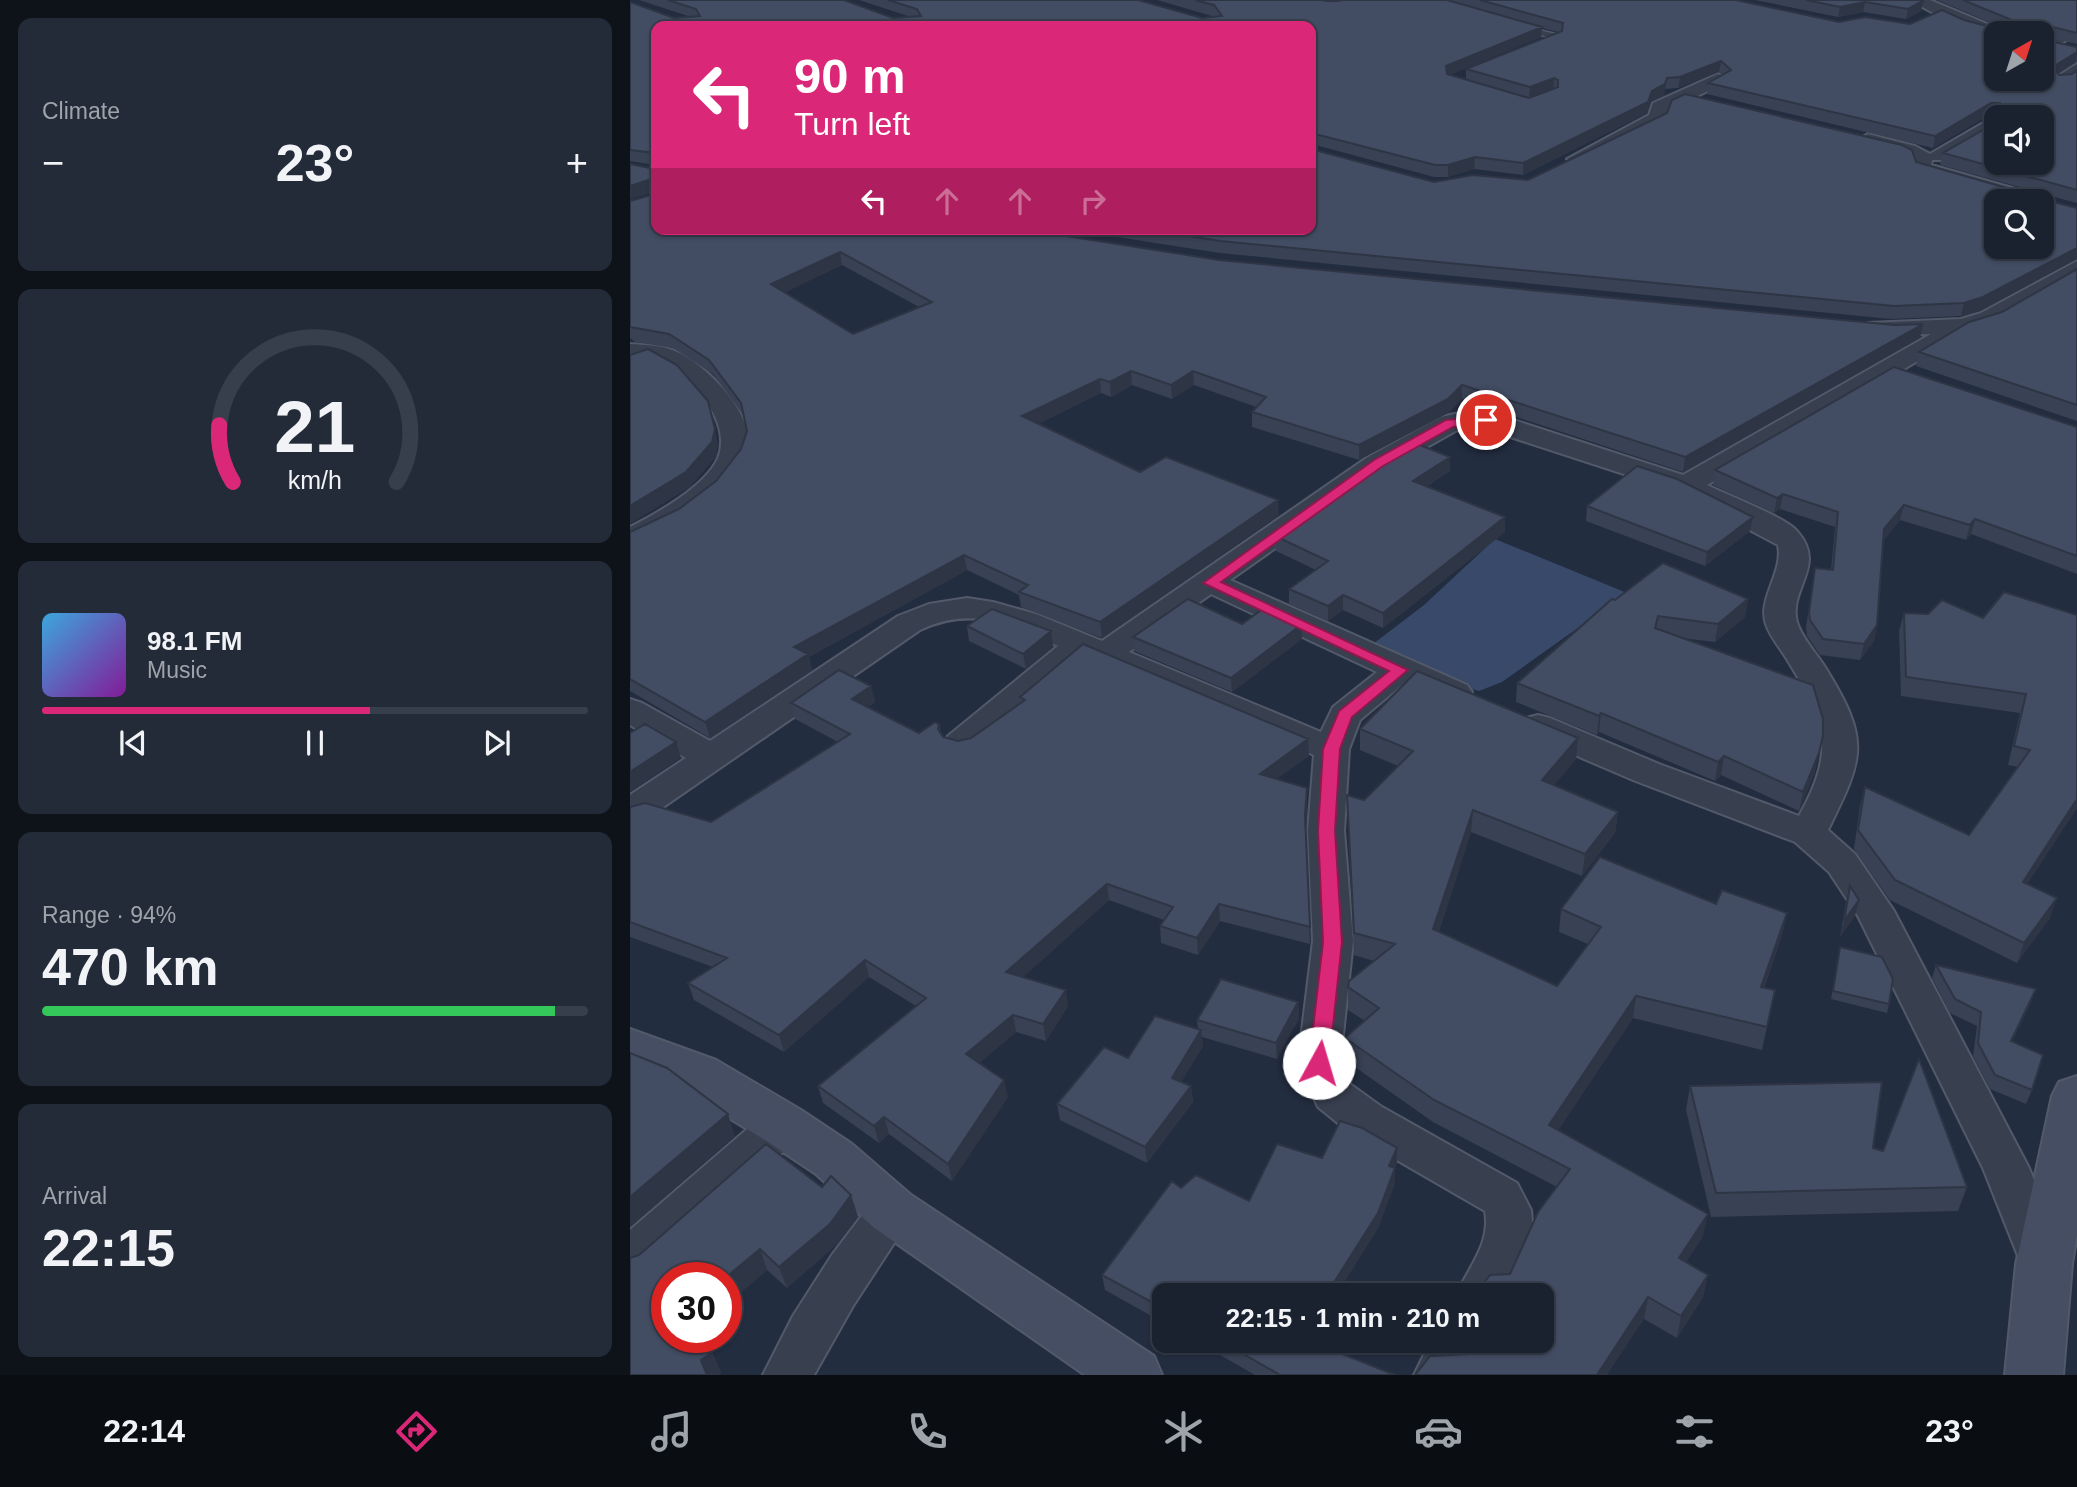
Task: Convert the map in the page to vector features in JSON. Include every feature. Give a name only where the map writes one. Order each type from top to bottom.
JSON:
[{"type":"street","points":[[1917,0],[1932,15],[1984,29]]},
{"type":"street","points":[[2054,39],[2077,27]]},
{"type":"street","points":[[2054,46],[2069,50]]},
{"type":"street","points":[[1555,172],[1658,118],[1660,107],[1676,95],[1718,79]]},
{"type":"street","points":[[1676,95],[1707,103]]},
{"type":"street","points":[[1854,137],[1908,150],[1922,158],[1937,157],[1984,128]]},
{"type":"street","points":[[1922,158],[1921,168],[1995,189]]},
{"type":"street","points":[[1686,485],[1963,326],[1989,317],[2077,268]]},
{"type":"street","points":[[1850,326],[1891,329],[1963,326]]},
{"type":"street","points":[[630,351],[664,355],[709,389],[723,405],[733,440],[733,456],[722,473],[688,503],[630,538]]},
{"type":"street","points":[[1888,368],[1926,381]]},
{"type":"street","points":[[960,744],[1049,668],[1095,648],[1211,583],[1378,463],[1450,423],[1468,419],[1486,420],[1686,485],[1786,534],[1795,549],[1797,561],[1779,610],[1781,623],[1833,713],[1842,741],[1839,767],[1808,833]]},
{"type":"street","points":[[1211,583],[1400,670],[1646,772],[1808,833],[1842,863],[1875,911],[2006,1168],[2045,1264]]},
{"type":"street","points":[[630,812],[898,630],[943,608],[975,605],[1095,648],[1332,749]]},
{"type":"street","points":[[1400,670],[1345,715],[1332,749],[1326,831],[1333,942],[1319,1063],[1333,1096],[1395,1138],[1501,1197],[1511,1213],[1511,1235],[1486,1283]]},
{"type":"street","points":[[630,710],[711,757]]},
{"type":"street","points":[[630,1048],[698,1074],[783,1125],[834,1159],[892,1212],[1133,1375]]},
{"type":"street","points":[[2034,1375],[2045,1264],[2077,1096]]},
{"type":"street","points":[[630,1259],[783,1125]]},
{"type":"street","points":[[788,1375],[813,1323],[892,1212]]},
{"type":"street","points":[[1439,1375],[1450,1353]]},
{"type":"lane","points":[[1517,27],[1557,37],[1532,47]]},
{"type":"water","points":[[1495,539],[1627,593],[1502,682],[1479,691],[1407,670],[1373,644],[1424,605]]},
{"type":"building","points":[[668,0],[844,0],[893,18],[921,16],[917,9],[888,0],[1138,0],[1202,18],[1222,16],[1214,5],[1195,0],[1447,0],[1542,27],[1446,66],[1447,74],[1529,98],[1558,87],[1558,80],[1554,78],[1530,87],[1466,69],[1562,31],[1563,23],[1480,0],[1736,0],[1839,22],[1865,17],[1910,24],[1942,10],[1984,25],[1984,91],[2054,91],[2054,68],[2059,75],[2072,74],[2077,70],[2077,190],[2023,175],[2054,175],[2054,105],[1991,103],[1935,136],[1708,83],[1731,70],[1721,61],[1680,77],[1667,78],[1665,84],[1652,91],[1648,102],[1523,163],[1475,157],[1448,165],[1435,165],[1316,134],[1316,21],[651,21],[651,153],[630,150],[630,2],[674,18],[700,16],[696,9]]},
{"type":"building","points":[[1806,0],[1923,1],[1908,9],[1865,2],[1840,7]]},
{"type":"building","points":[[1963,0],[2077,0],[2077,33],[2054,27],[2054,21],[2012,21]]},
{"type":"building","points":[[2054,42],[2077,47],[2077,52],[2054,66]]},
{"type":"building","points":[[1685,94],[1902,145],[1912,150],[1916,162],[2010,189],[1984,189],[1984,259],[2054,259],[2054,202],[2077,208],[2077,248],[1983,297],[1964,303],[1894,306],[1220,241],[1183,235],[1316,235],[1316,150],[1434,182],[1473,175],[1528,180],[1667,113],[1672,100]]},
{"type":"building","points":[[1984,129],[1984,164],[1943,153]]},
{"type":"building","points":[[630,164],[651,168],[651,179],[630,186]]},
{"type":"building","points":[[651,195],[651,235],[1060,235],[1219,260],[1894,325],[1923,324],[1685,457],[1462,385],[1448,399],[1359,445],[1252,412],[1266,397],[1193,371],[1171,385],[1131,371],[1110,382],[1100,379],[1022,416],[1140,472],[1166,457],[1278,500],[1100,622],[1019,592],[1028,585],[964,555],[794,647],[808,654],[705,722],[630,679],[630,532],[679,509],[716,481],[741,449],[747,431],[741,403],[709,360],[669,334],[630,327],[630,201]],"holes":[[[840,252],[932,302],[853,334],[771,284]]]},
{"type":"building","points":[[2077,269],[2077,405],[1919,352],[1969,322],[2002,312]]},
{"type":"building","points":[[648,349],[677,365],[708,401],[715,429],[712,442],[686,472],[630,506],[630,355]]},
{"type":"building","points":[[1894,367],[2077,427],[2077,556],[1975,519],[1970,525],[1904,505],[1884,529],[1877,625],[1864,644],[1823,639],[1810,620],[1809,612],[1815,568],[1833,570],[1838,512],[1783,494],[1777,498],[1715,470]]},
{"type":"building","points":[[1415,443],[1450,457],[1413,481],[1505,517],[1383,613],[1343,595],[1328,606],[1289,589],[1328,561],[1275,536]]},
{"type":"building","points":[[1637,466],[1677,479],[1753,517],[1707,552],[1587,506]]},
{"type":"building","points":[[1663,563],[1748,599],[1718,624],[1658,616],[1655,628],[1813,685],[1823,719],[1823,736],[1803,792],[1724,756],[1718,762],[1601,713],[1599,716],[1517,683],[1612,599],[1615,600]]},
{"type":"building","points":[[2004,592],[2077,615],[2077,799],[2023,882],[2057,898],[2024,943],[1895,880],[1858,830],[1865,787],[1969,835],[2030,750],[2014,746],[2026,694],[1906,677],[1904,613],[1928,614],[1942,600],[1983,618]]},
{"type":"building","points":[[1188,599],[1242,624],[1264,608],[1301,625],[1231,678],[1133,637]]},
{"type":"building","points":[[992,609],[1051,631],[1023,654],[967,626]]},
{"type":"building","points":[[1083,644],[1308,739],[1260,774],[1307,788],[1305,815],[1310,927],[1219,904],[1197,938],[1160,926],[1173,907],[1107,884],[1006,972],[1066,990],[1043,1024],[1013,1015],[966,1054],[1004,1080],[948,1164],[884,1117],[874,1126],[818,1086],[926,998],[865,960],[779,1035],[688,983],[727,958],[630,922],[630,807],[645,803],[711,822],[850,734],[791,703],[839,670],[871,686],[852,699],[919,733],[935,722],[939,724],[938,729],[943,737],[958,741],[971,738],[1025,700],[1020,697]]},
{"type":"building","points":[[1417,671],[1578,738],[1542,780],[1618,812],[1585,854],[1473,810],[1433,929],[1557,986],[1601,927],[1561,909],[1600,857],[1716,904],[1722,890],[1787,913],[1761,987],[1775,990],[1767,1027],[1636,996],[1549,1125],[1708,1214],[1679,1258],[1708,1275],[1681,1316],[1648,1297],[1597,1375],[1415,1375],[1430,1356],[1554,1353],[1554,1283],[1484,1283],[1490,1275],[1510,1274],[1538,1212],[1570,1169],[1434,1100],[1345,1038],[1379,1008],[1348,987],[1349,981],[1395,944],[1354,933],[1347,795],[1364,800],[1413,751],[1360,729]]},
{"type":"building","points":[[645,724],[676,742],[630,772],[630,733]]},
{"type":"building","points":[[1850,886],[1859,900],[1844,921]]},
{"type":"building","points":[[1840,947],[1882,957],[1893,979],[1889,1004],[1833,991]]},
{"type":"building","points":[[1936,965],[2036,989],[2011,1041],[2043,1055],[2032,1090],[1995,1075],[1978,1043],[1981,1012],[1955,999]]},
{"type":"building","points":[[1221,979],[1298,1002],[1276,1043],[1197,1020]]},
{"type":"building","points":[[1155,1016],[1201,1030],[1172,1078],[1191,1086],[1145,1147],[1057,1104],[1104,1047],[1128,1058]]},
{"type":"building","points":[[630,1053],[667,1068],[728,1114],[630,1197]]},
{"type":"building","points":[[1919,1059],[1967,1187],[1716,1193],[1690,1086],[1882,1082],[1873,1148],[1883,1151]]},
{"type":"building","points":[[1340,1121],[1362,1128],[1397,1148],[1389,1166],[1395,1168],[1378,1213],[1334,1283],[1152,1283],[1152,1302],[1102,1275],[1172,1181],[1181,1188],[1196,1175],[1249,1201],[1277,1144],[1322,1158]]},
{"type":"building","points":[[766,1144],[822,1187],[831,1176],[851,1195],[830,1224],[779,1267],[760,1249],[742,1264],[651,1262],[651,1353],[711,1353],[701,1360],[707,1375],[630,1375],[630,1258],[639,1255]]},
{"type":"building","points":[[1242,1353],[1340,1353],[1395,1375],[1280,1375]]},
{"type":"route","points":[[1319,1063],[1333,942],[1326,831],[1332,749],[1345,715],[1400,670],[1211,583],[1378,463],[1450,423],[1468,419],[1486,420]]}]
